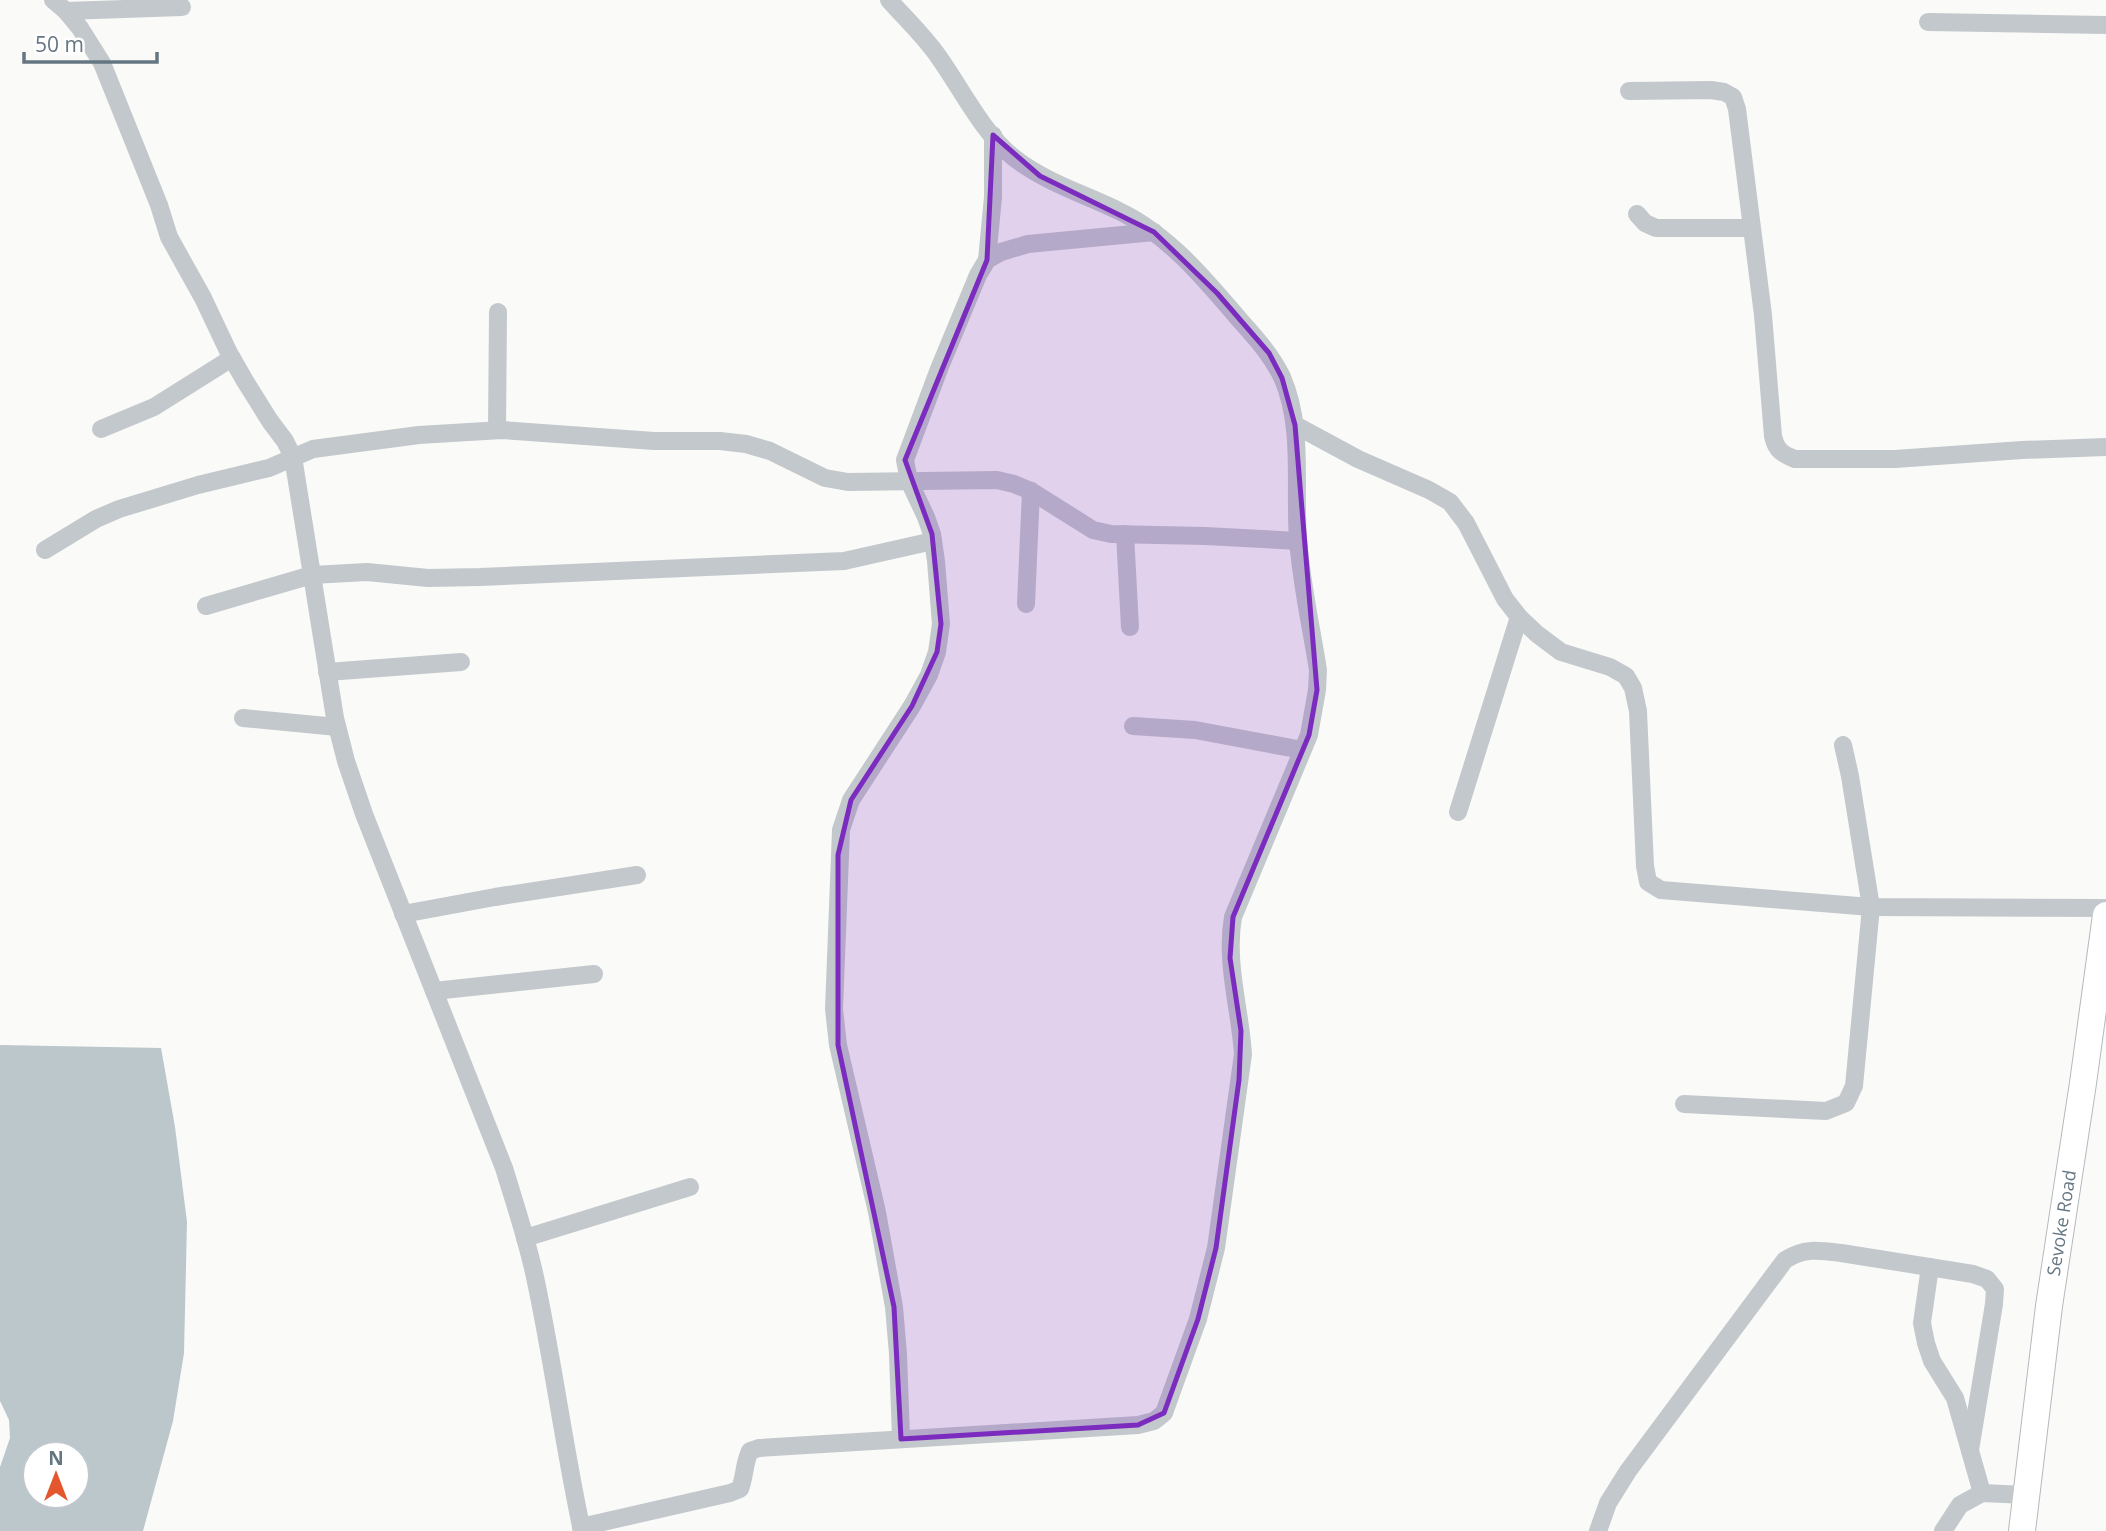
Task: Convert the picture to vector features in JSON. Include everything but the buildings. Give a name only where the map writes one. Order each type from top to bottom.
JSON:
[{"type":"highway","name":"Sevoke Road","points":[[2022,1531],[2049,1306],[2106,915]]},
{"type":"street","points":[[59,6],[92,45],[102,64],[159,205],[169,237],[232,358],[293,457],[327,672],[346,761],[364,814],[504,1168],[534,1274],[582,1529],[740,1489],[746,1458],[750,1451],[759,1448],[1138,1425],[1154,1421],[1164,1413],[1198,1319],[1216,1248],[1243,1054],[1230,958],[1233,917],[1309,735],[1318,670],[1298,541],[1295,425],[1282,377],[1269,353],[1217,293],[1154,232],[1123,213],[1040,176],[1011,155],[963,96],[937,54],[889,0]]},
{"type":"street","points":[[59,6],[182,7]]},
{"type":"street","points":[[1928,22],[2106,25]]},
{"type":"street","points":[[1629,91],[1711,90],[1733,97],[1737,108],[1763,315],[1773,436],[1776,448],[1783,454],[1795,459],[1895,459],[2106,447]]},
{"type":"street","points":[[901,1439],[894,1307],[877,1212],[838,1045],[834,1009],[838,869],[841,830],[851,800],[912,706],[929,675],[937,652],[941,624],[933,541],[926,517],[909,481],[905,460],[978,275],[987,260],[993,197],[993,135]]},
{"type":"street","points":[[1637,214],[1645,223],[1656,228],[1751,228]]},
{"type":"street","points":[[987,260],[1001,252],[1027,244],[1154,232]]},
{"type":"street","points":[[497,430],[498,312]]},
{"type":"street","points":[[102,429],[153,407],[232,358]]},
{"type":"street","points":[[1295,425],[1358,459],[1429,489],[1450,502],[1466,523],[1504,599],[1536,634],[1561,652],[1609,667],[1626,676],[1633,688],[1637,711],[1645,866],[1648,882],[1661,890],[1871,907],[2106,908]]},
{"type":"street","points":[[45,550],[96,519],[120,509],[198,485],[269,468],[313,449],[419,435],[497,430],[654,442],[720,441],[746,444],[770,452],[825,478],[848,482],[997,480],[1014,484],[1031,491],[1093,530],[1111,534],[1298,541]]},
{"type":"street","points":[[1026,604],[1031,491]]},
{"type":"street","points":[[1125,534],[1130,627]]},
{"type":"street","points":[[206,606],[312,575],[368,572],[428,578],[480,577],[844,561],[933,541]]},
{"type":"street","points":[[1458,812],[1519,617]]},
{"type":"street","points":[[327,672],[461,662]]},
{"type":"street","points":[[243,718],[337,727]]},
{"type":"street","points":[[1133,726],[1195,730],[1302,750]]},
{"type":"street","points":[[1684,1104],[1826,1111],[1846,1103],[1854,1086],[1871,907],[1870,888],[1843,745]]},
{"type":"street","points":[[403,914],[637,875]]},
{"type":"street","points":[[434,991],[594,974]]},
{"type":"street","points":[[524,1238],[690,1187]]},
{"type":"street","points":[[1598,1531],[1608,1503],[1628,1471],[1785,1260],[1798,1252],[1819,1250],[1973,1274],[1987,1279],[1995,1289],[1970,1450]]},
{"type":"street","points":[[1930,1267],[1922,1323],[1926,1343],[1932,1361],[1955,1398],[1982,1493]]},
{"type":"street","points":[[1943,1531],[1960,1505],[1982,1493],[2026,1495]]},
{"type":"highlighted area","points":[[993,135],[1040,176],[1154,232],[1217,293],[1269,353],[1282,378],[1295,425],[1317,690],[1309,735],[1233,917],[1230,958],[1241,1031],[1239,1080],[1216,1248],[1198,1319],[1164,1413],[1138,1425],[901,1439],[894,1307],[838,1045],[838,855],[851,800],[912,706],[937,652],[941,624],[932,534],[905,460],[987,260]]},
{"type":"shaded area","points":[[0,1045],[161,1048],[175,1127],[187,1222],[184,1353],[173,1421],[143,1531],[0,1531],[0,1467],[10,1438],[9,1420],[0,1401]]}]
